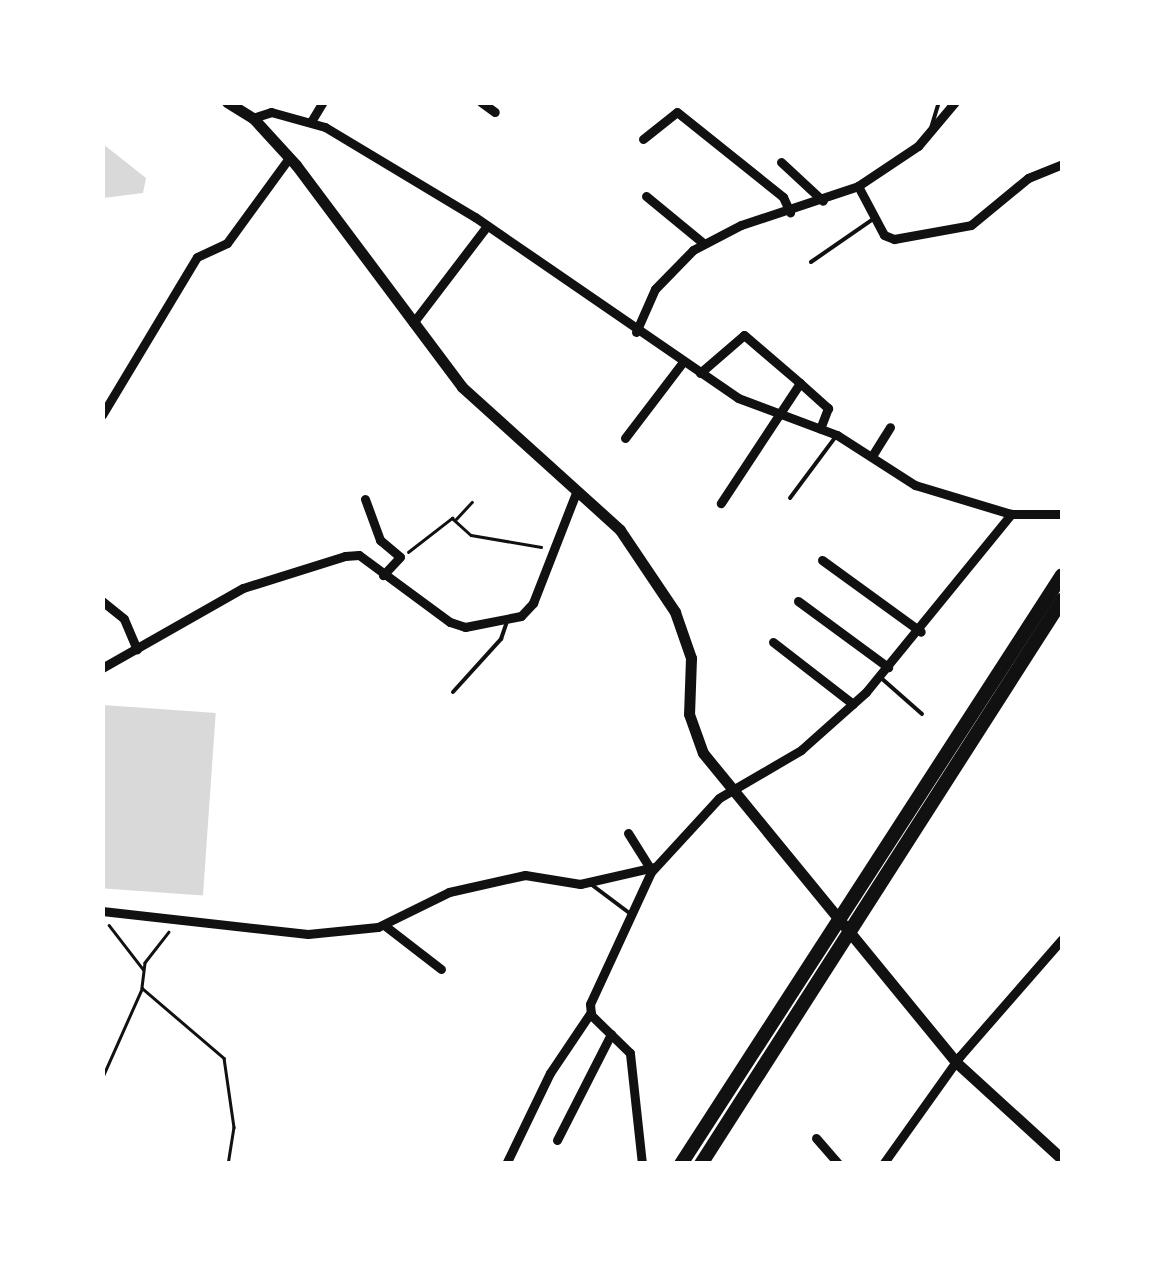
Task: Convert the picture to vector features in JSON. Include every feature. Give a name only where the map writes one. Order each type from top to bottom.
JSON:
[{"type":"highway","points":[[701,1164],[1062,575]]},
{"type":"highway","points":[[681,1164],[1062,600]]},
{"type":"main road","points":[[227,102],[253,118],[289,158],[462,387],[620,530],[675,612],[690,658],[693,735],[729,790],[958,1064],[1062,1159]]},
{"type":"street","points":[[312,120],[323,102]]},
{"type":"street","points":[[480,102],[495,112]]},
{"type":"street","points":[[636,332],[654,288],[703,243],[824,202],[858,186],[932,133],[955,102]]},
{"type":"street","points":[[253,118],[271,112],[312,120],[487,226],[636,332],[738,398],[837,435],[914,484],[1011,514],[1062,514]]},
{"type":"street","points":[[643,139],[678,112],[783,197],[790,212]]},
{"type":"street","points":[[102,416],[197,257],[226,243],[289,158]]},
{"type":"street","points":[[780,162],[824,202]]},
{"type":"street","points":[[858,186],[873,218],[894,239],[956,231],[989,214],[1028,178],[1062,164]]},
{"type":"street","points":[[646,196],[703,243]]},
{"type":"street","points":[[413,323],[487,226]]},
{"type":"street","points":[[700,373],[744,335],[828,408],[820,428]]},
{"type":"street","points":[[625,438],[683,362]]},
{"type":"street","points":[[721,503],[784,415],[800,384]]},
{"type":"street","points":[[102,390],[114,396]]},
{"type":"street","points":[[872,456],[890,427]]},
{"type":"street","points":[[102,668],[242,588],[345,556],[360,555],[450,622],[466,627],[508,619],[533,604],[577,490]]},
{"type":"street","points":[[364,499],[380,540],[400,557],[383,575]]},
{"type":"street","points":[[506,1164],[550,1073],[591,1012],[652,866],[729,790],[739,791],[801,750],[853,704],[921,632],[1011,514]]},
{"type":"street","points":[[822,560],[921,632]]},
{"type":"street","points":[[102,601],[124,619],[137,649]]},
{"type":"street","points":[[798,601],[888,668]]},
{"type":"street","points":[[773,642],[853,704]]},
{"type":"street","points":[[628,833],[652,866]]},
{"type":"street","points":[[102,913],[308,934],[384,925],[449,892],[525,874],[588,882],[652,866]]},
{"type":"street","points":[[384,925],[441,968]]},
{"type":"street","points":[[882,1164],[958,1064],[1062,939]]},
{"type":"street","points":[[591,1012],[630,1052],[642,1164]]},
{"type":"street","points":[[557,1140],[611,1034]]},
{"type":"street","points":[[816,1138],[840,1164]]},
{"type":"lane","points":[[932,133],[939,102]]},
{"type":"lane","points":[[811,262],[873,218]]},
{"type":"lane","points":[[790,498],[837,435]]},
{"type":"lane","points":[[453,692],[501,639],[508,619]]},
{"type":"lane","points":[[880,677],[922,714]]},
{"type":"lane","points":[[588,882],[634,916]]},
{"type":"path","points":[[400,557],[454,520],[472,502]]},
{"type":"path","points":[[454,520],[471,535],[552,549]]},
{"type":"path","points":[[102,913],[143,969]]},
{"type":"path","points":[[102,1078],[142,988],[143,969],[179,919]]},
{"type":"path","points":[[142,988],[224,1058],[234,1127],[228,1164]]},
{"type":"shaded area","points":[[103,144],[146,178],[143,193],[103,198]]},
{"type":"shaded area","points":[[103,705],[216,713],[203,895],[102,888]]}]
